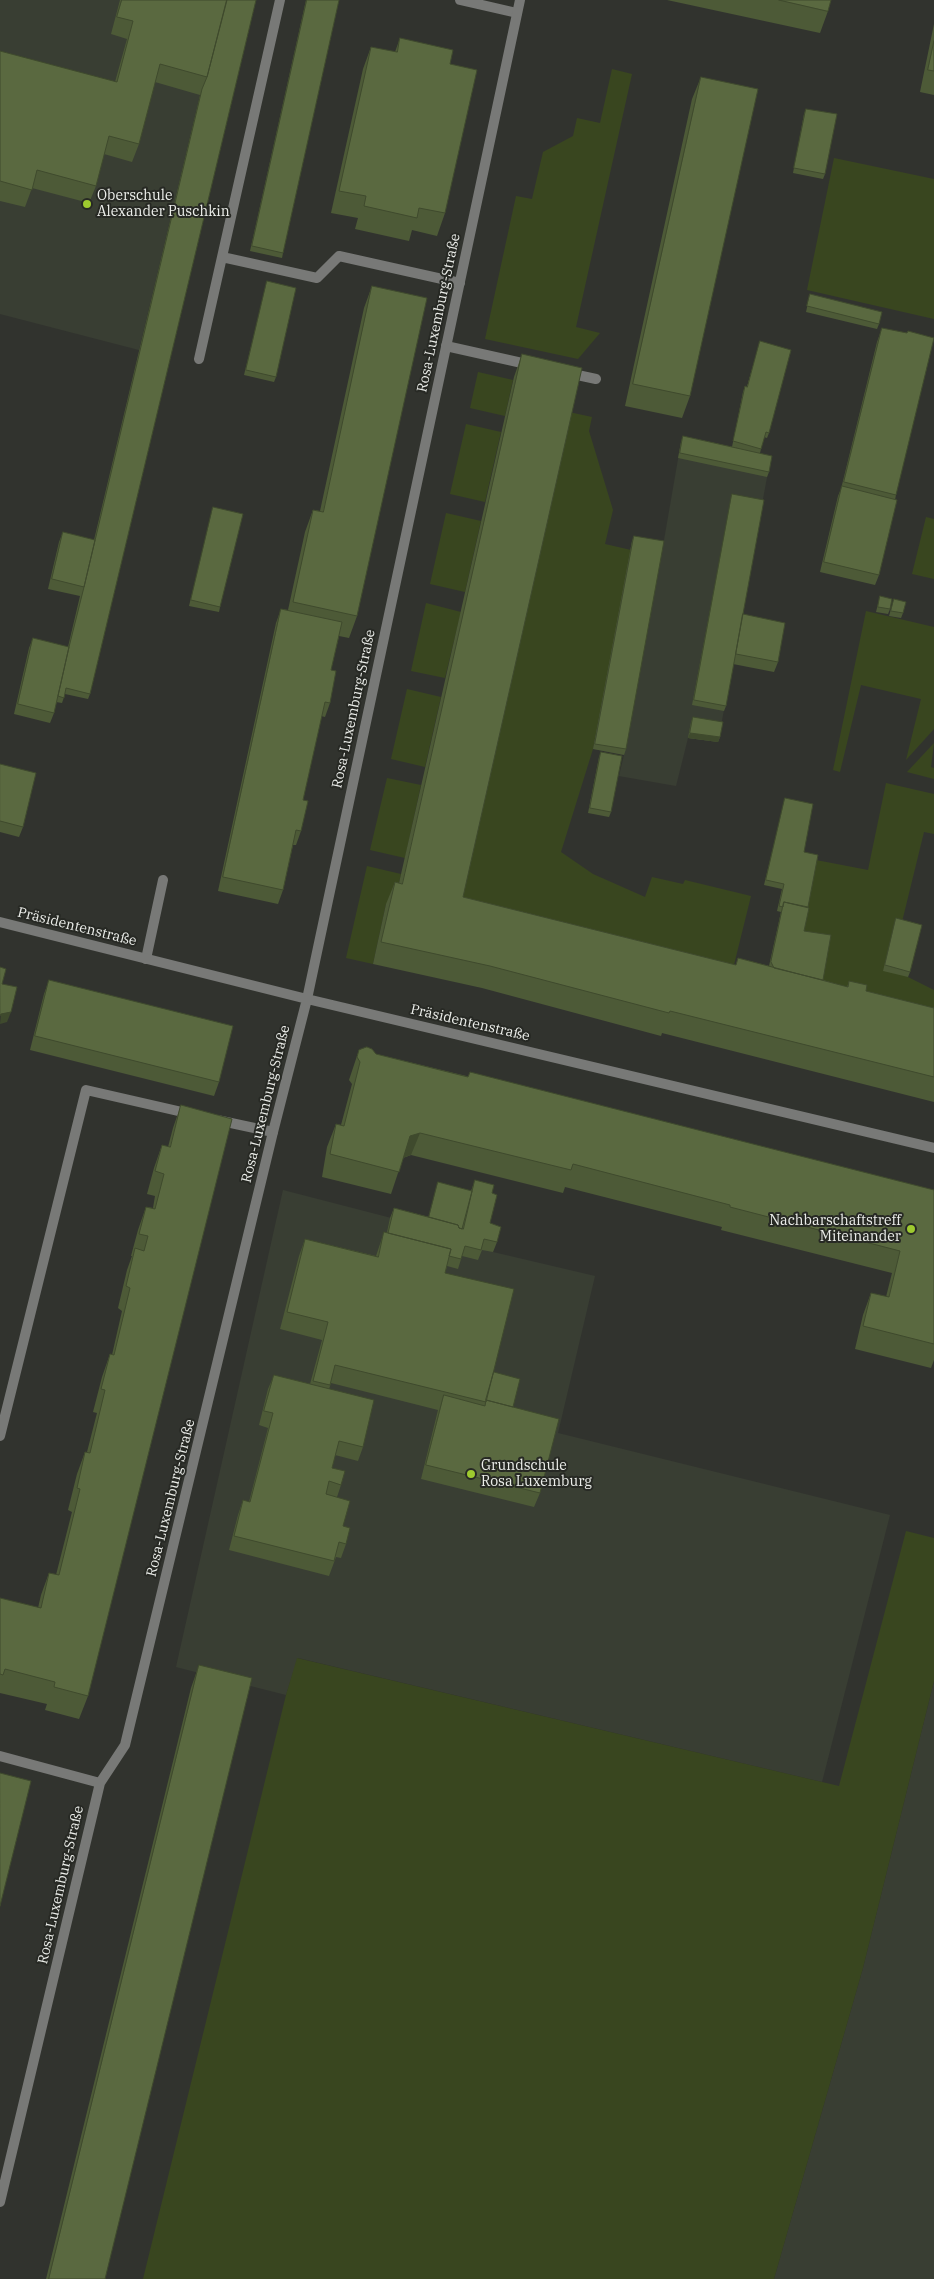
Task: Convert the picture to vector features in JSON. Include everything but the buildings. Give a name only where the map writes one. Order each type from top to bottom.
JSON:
[{"type":"street","points":[[199,359],[280,0]]},
{"type":"street","points":[[460,0],[517,13]]},
{"type":"street","name":"Rosa-Luxemburg-Straße","points":[[0,2202],[100,1783],[125,1746],[272,1132],[307,999],[520,0]]},
{"type":"street","points":[[222,257],[317,278],[339,256],[460,283]]},
{"type":"street","points":[[446,346],[539,367]]},
{"type":"street","points":[[558,371],[596,379]]},
{"type":"street","points":[[146,959],[163,880]]},
{"type":"street","name":"Präsidentenstraße","points":[[0,922],[307,999],[934,1148]]},
{"type":"street","points":[[0,1436],[86,1090],[272,1132]]},
{"type":"street","points":[[0,1756],[100,1783]]},
{"type":"shaded area","name":"Oberschule Alexander Puschkin","points":[[0,0],[225,0],[200,95],[139,350],[0,314]]},
{"type":"shaded area","points":[[681,442],[770,461],[718,742],[688,738],[676,786],[619,776],[624,755],[593,749],[632,541],[663,546]]},
{"type":"shaded area","name":"Grundschule Rosa Luxemburg","points":[[436,1187],[470,1196],[472,1190],[490,1195],[486,1233],[497,1237],[493,1252],[595,1276],[558,1433],[890,1515],[822,1782],[298,1658],[286,1695],[176,1667],[283,1190],[426,1227]]},
{"type":"shaded area","points":[[934,1681],[934,2279],[774,2279],[863,1968]]},
{"type":"green space","points":[[612,69],[632,74],[576,327],[600,333],[578,359],[485,339],[516,196],[532,199],[543,152],[573,136],[577,118],[600,123]]},
{"type":"green space","points":[[834,158],[934,179],[934,319],[807,290]]},
{"type":"green space","points":[[478,372],[513,380],[505,416],[470,408]]},
{"type":"green space","points":[[569,412],[592,417],[589,431],[613,510],[605,544],[631,550],[593,749],[561,852],[593,874],[645,897],[652,877],[683,884],[685,880],[751,896],[730,981],[458,902]]},
{"type":"green space","points":[[466,424],[501,432],[485,502],[450,494]]},
{"type":"green space","points":[[446,513],[481,521],[465,592],[430,584]]},
{"type":"green space","points":[[926,517],[934,519],[934,579],[912,574]]},
{"type":"green space","points":[[426,603],[461,612],[445,678],[411,671]]},
{"type":"green space","points":[[866,611],[934,627],[934,729],[906,760],[921,699],[861,685],[840,772],[833,770]]},
{"type":"green space","points":[[407,689],[441,697],[425,767],[391,759]]},
{"type":"green space","points":[[934,743],[931,767],[934,768],[934,779],[907,772]]},
{"type":"green space","points":[[387,778],[421,785],[405,858],[370,850]]},
{"type":"green space","points":[[886,783],[934,794],[934,834],[924,832],[901,926],[908,977],[934,990],[934,1029],[820,1004],[801,941],[816,860],[868,870]]},
{"type":"green space","points":[[367,866],[401,874],[394,906],[386,904],[373,964],[346,958]]},
{"type":"green space","points":[[906,1531],[934,1538],[934,1681],[863,1968],[774,2279],[143,2279],[286,1695],[297,1658],[839,1786]]},
{"type":"place","name":"Oberschule Alexander Puschkin","points":[[87,204]]},
{"type":"place","name":"Nachbarschaftstreff Miteinander","points":[[911,1229]]},
{"type":"place","name":"Grundschule Rosa Luxemburg","points":[[471,1474]]}]
